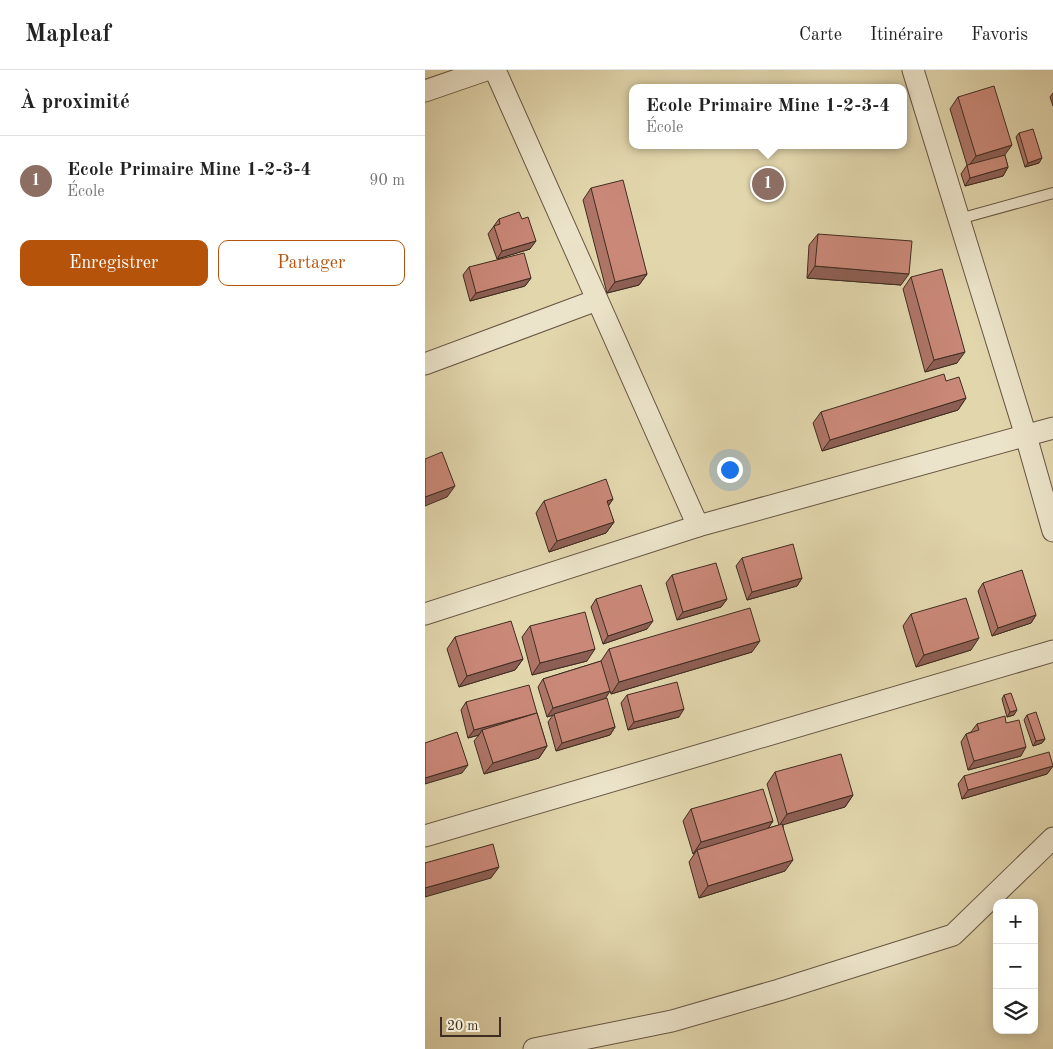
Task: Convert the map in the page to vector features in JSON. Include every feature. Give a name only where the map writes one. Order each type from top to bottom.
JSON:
[{"type":"street","points":[[425,91],[486,70]]},
{"type":"street","points":[[495,70],[698,526]]},
{"type":"street","points":[[913,70],[1027,436],[1053,531]]},
{"type":"street","points":[[425,364],[597,300]]},
{"type":"street","points":[[425,614],[698,526],[1053,428]]},
{"type":"street","points":[[425,836],[1053,651]]},
{"type":"street","points":[[534,1049],[672,1021],[779,990],[953,935],[1053,838]]},
{"type":"lane","points":[[959,219],[1053,193]]},
{"type":"building","points":[[994,86],[1012,145],[976,156],[958,97]]},
{"type":"building","points":[[1033,129],[1042,158],[1028,163],[1019,133]]},
{"type":"building","points":[[1005,155],[1008,167],[970,178],[967,165]]},
{"type":"building","points":[[623,180],[647,274],[615,282],[591,188]]},
{"type":"building","points":[[519,212],[522,219],[528,217],[536,241],[502,251],[494,226],[500,224],[499,219]]},
{"type":"building","points":[[818,234],[912,241],[909,274],[815,266]]},
{"type":"building","points":[[524,253],[531,278],[476,293],[469,267]]},
{"type":"building","points":[[942,269],[965,352],[934,360],[911,277]]},
{"type":"building","points":[[944,374],[946,381],[959,377],[966,398],[830,440],[821,412]]},
{"type":"building","points":[[442,452],[455,486],[425,497],[425,459]]},
{"type":"building","points":[[606,479],[613,499],[607,501],[614,522],[557,541],[544,501]]},
{"type":"building","points":[[793,544],[802,578],[752,592],[742,558]]},
{"type":"building","points":[[716,563],[727,599],[683,612],[672,575]]},
{"type":"building","points":[[1022,570],[1036,615],[998,628],[983,583]]},
{"type":"building","points":[[641,585],[653,621],[608,636],[596,599]]},
{"type":"building","points":[[966,598],[979,638],[924,655],[911,614]]},
{"type":"building","points":[[750,608],[760,641],[619,682],[609,649]]},
{"type":"building","points":[[585,612],[595,649],[540,663],[530,626]]},
{"type":"building","points":[[511,621],[523,659],[467,676],[455,637]]},
{"type":"building","points":[[601,661],[610,691],[553,708],[543,679]]},
{"type":"building","points":[[677,682],[684,709],[634,722],[627,695]]},
{"type":"building","points":[[529,685],[537,713],[474,730],[466,702]]},
{"type":"building","points":[[1011,693],[1017,710],[1010,712],[1004,695]]},
{"type":"building","points":[[607,698],[615,727],[562,743],[554,714]]},
{"type":"building","points":[[1036,712],[1045,739],[1036,741],[1027,715]]},
{"type":"building","points":[[537,713],[547,746],[493,763],[482,730]]},
{"type":"building","points":[[1005,716],[1006,723],[1019,720],[1026,747],[974,761],[966,734],[979,730],[977,724]]},
{"type":"building","points":[[457,732],[468,765],[425,778],[425,743]]},
{"type":"building","points":[[1049,752],[1053,766],[968,790],[964,776]]},
{"type":"building","points":[[841,754],[853,795],[787,814],[775,772]]},
{"type":"building","points":[[763,789],[773,821],[701,842],[691,809]]},
{"type":"building","points":[[782,824],[793,860],[708,886],[697,850]]},
{"type":"building","points":[[493,844],[499,867],[425,888],[425,863]]},
{"type":"place","name":"Ecole Primaire Mine 1-2-3-4","points":[[768,184]]}]
